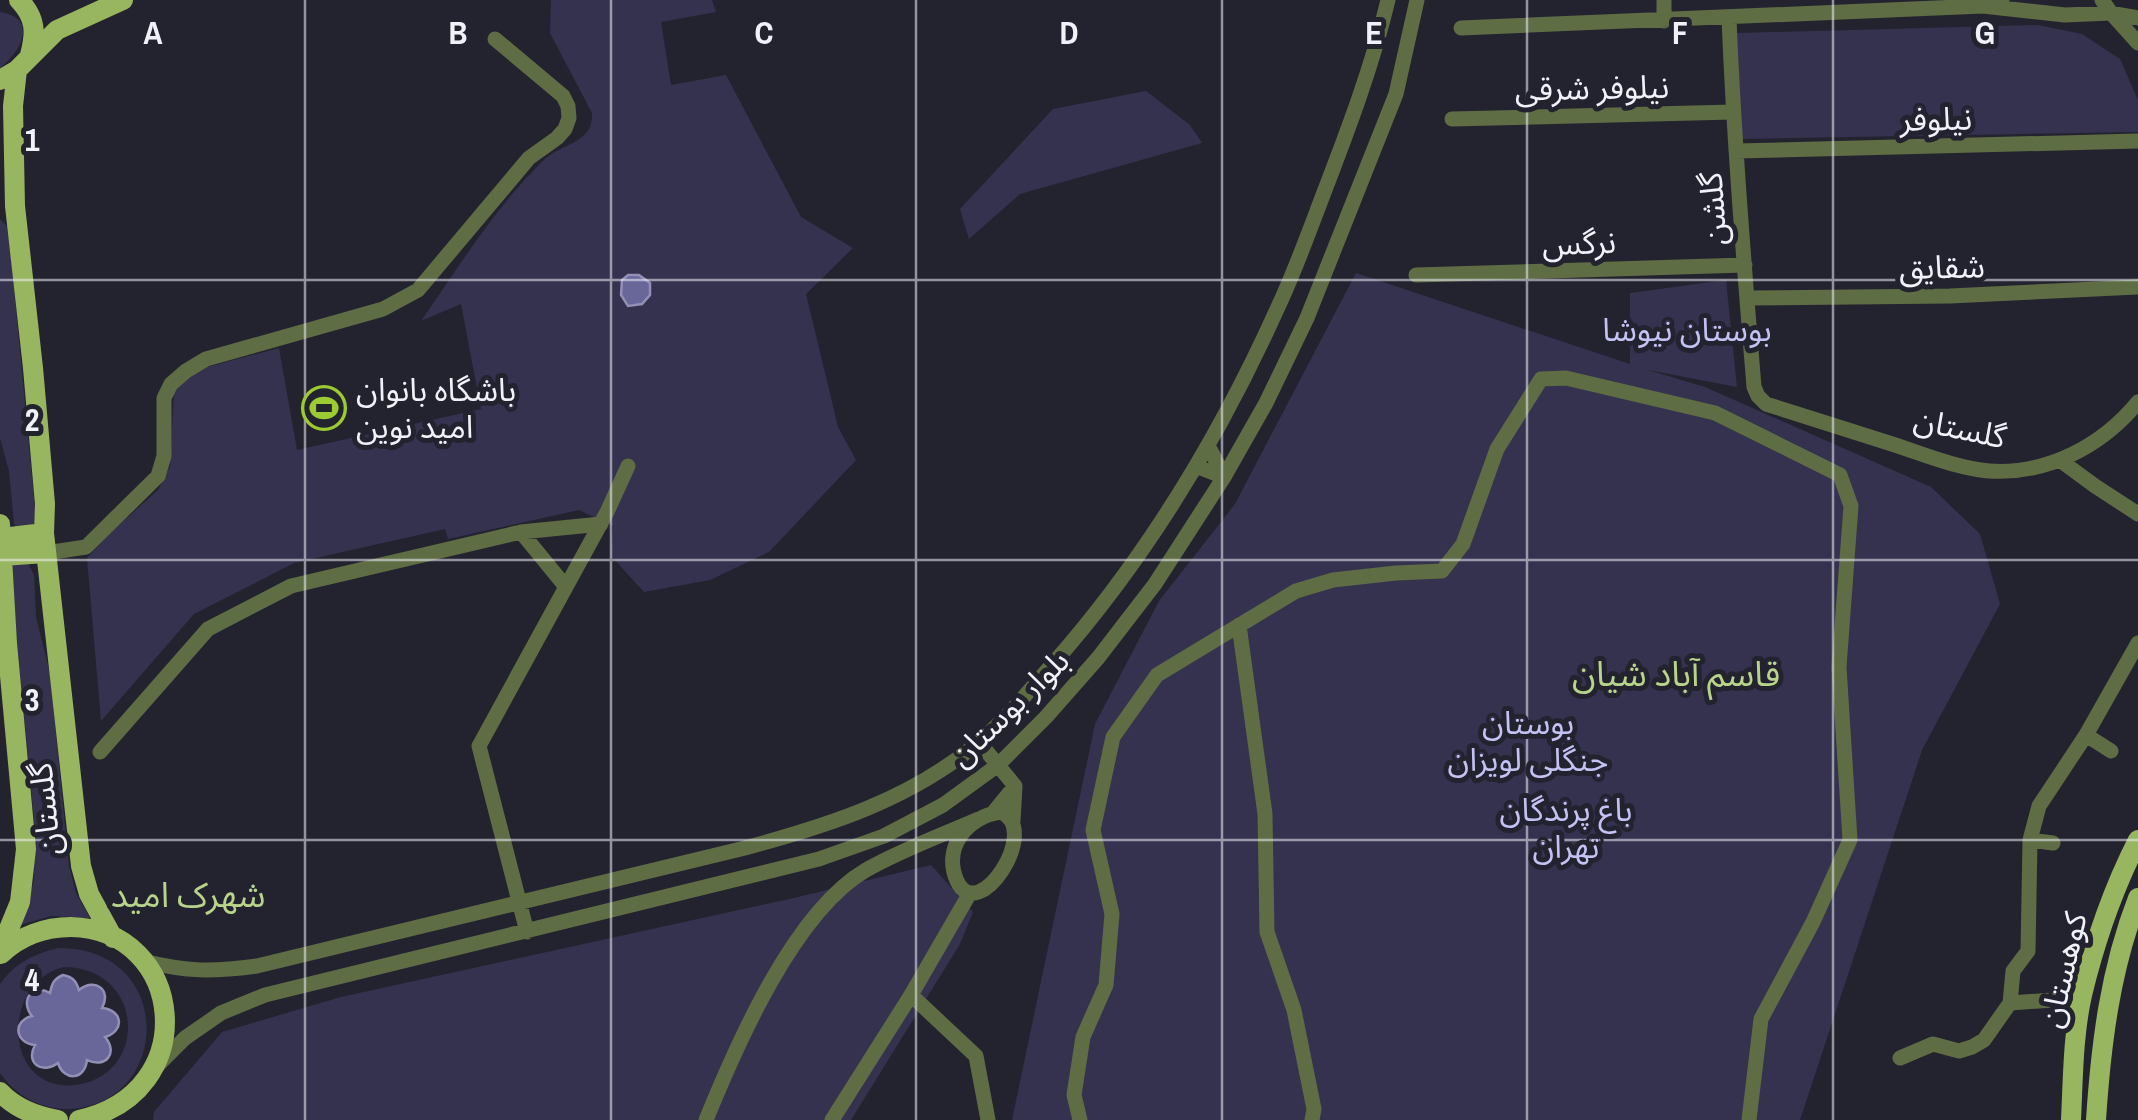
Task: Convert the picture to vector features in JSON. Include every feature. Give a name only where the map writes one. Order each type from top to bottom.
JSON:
[{"type":"main road","name":"گلستان","points":[[19,0],[33,18],[35,37],[16,69],[8,207],[34,368],[45,543],[80,866],[89,894],[114,938]]},
{"type":"main road","points":[[106,0],[122,0]]},
{"type":"main road","points":[[16,69],[57,30],[122,0]]},
{"type":"main road","name":"گلستان","points":[[0,953],[20,902],[26,849],[9,757],[1,539]]},
{"type":"main road","points":[[1,539],[45,543]]},
{"type":"main road","name":"کوهستان","points":[[2071,1120],[2081,998],[2109,904],[2138,840]]},
{"type":"main road","name":"کوهستان","points":[[2096,1120],[2104,1021],[2118,959],[2138,898]]},
{"type":"main road","points":[[0,953],[40,931],[58,927],[96,930],[129,948],[154,977],[165,1014],[165,1032],[154,1069],[144,1084],[114,1109],[79,1120]]},
{"type":"main road","points":[[2,1097],[20,1120]]},
{"type":"main road","points":[[2,1097],[40,1116],[58,1120]]},
{"type":"main road","points":[[127,1120],[130,1098]]},
{"type":"street","name":"بلوار بوستان","points":[[143,962],[213,972],[258,966],[810,830],[872,809],[927,779],[979,742],[1075,639],[1131,566],[1208,445],[1279,306],[1363,91],[1388,0]]},
{"type":"street","name":"بلوار بوستان","points":[[154,1069],[186,1038],[221,1013],[264,996],[819,859],[884,836],[943,805],[998,765],[1098,658],[1156,584],[1266,403],[1307,318],[1396,94],[1418,0]]},
{"type":"street","points":[[1664,0],[1664,21]]},
{"type":"street","points":[[1983,6],[2002,0]]},
{"type":"street","points":[[1461,28],[1983,6],[2065,16],[2107,6],[2138,18]]},
{"type":"street","points":[[2107,6],[2138,43]]},
{"type":"street","name":"گلشن","points":[[1730,18],[1746,298],[1758,396]]},
{"type":"street","points":[[45,543],[86,547],[158,476],[164,456],[164,398],[170,384],[186,370],[206,359],[383,309],[418,290],[529,158],[558,138],[569,118],[563,96],[495,39]]},
{"type":"street","points":[[1363,91],[1396,94]]},
{"type":"street","name":"نیلوفر شرقی","points":[[1452,118],[1733,112]]},
{"type":"street","name":"نیلوفر","points":[[1736,151],[2138,141]]},
{"type":"street","name":"نرگس","points":[[1416,275],[1745,265]]},
{"type":"street","name":"شقایق","points":[[1746,298],[1950,296],[2138,287]]},
{"type":"street","points":[[1080,1120],[1074,1096],[1083,1037],[1106,985],[1112,914],[1093,830],[1114,738],[1157,676],[1296,591],[1332,580],[1442,572],[1463,544],[1497,449],[1541,379],[1566,378],[1715,413],[1840,475],[1851,506],[1839,667],[1850,840],[1814,922],[1760,1019],[1748,1120]]},
{"type":"street","name":"گلستان","points":[[1758,396],[1766,404],[1954,464],[1988,471],[2061,460],[2112,430],[2138,402]]},
{"type":"street","points":[[1208,445],[1224,477]]},
{"type":"street","points":[[2061,460],[2138,514]]},
{"type":"street","points":[[527,932],[479,746],[601,524],[628,466]]},
{"type":"street","points":[[1196,466],[1224,477]]},
{"type":"street","points":[[100,752],[208,629],[290,586],[521,532],[601,524]]},
{"type":"street","points":[[521,532],[566,587]]},
{"type":"street","points":[[1239,625],[1265,814],[1267,932],[1294,1010],[1314,1110],[1312,1120]]},
{"type":"street","points":[[1900,1058],[1934,1044],[1959,1050],[1972,1047],[1984,1040],[2010,1003],[2013,971],[2028,951],[2030,840],[2039,806],[2086,735],[2138,642]]},
{"type":"street","points":[[2086,735],[2111,751]]},
{"type":"street","points":[[979,742],[1015,786],[1013,839],[1004,868],[989,888],[970,893],[956,880],[953,854],[962,833],[986,816],[1015,786]]},
{"type":"street","points":[[706,1120],[736,1049],[784,961],[822,906],[864,871],[986,816],[1001,812],[1013,822]]},
{"type":"street","points":[[810,830],[819,859]]},
{"type":"street","points":[[2030,840],[2054,843]]},
{"type":"street","points":[[916,847],[953,854]]},
{"type":"street","points":[[832,1120],[970,893]]},
{"type":"street","points":[[911,994],[976,1056],[988,1120]]},
{"type":"street","points":[[2010,1003],[2081,998]]},
{"type":"green space","points":[[551,0],[712,0],[716,12],[661,22],[671,85],[726,75],[801,217],[853,248],[806,294],[838,427],[856,460],[769,552],[710,580],[644,592],[611,556],[613,526],[579,510],[448,539],[445,529],[294,563],[194,614],[101,721],[87,558],[158,490],[170,466],[174,393],[183,381],[200,369],[279,348],[297,450],[481,409],[461,304],[421,321],[510,196],[545,159],[588,131],[592,113],[550,33]]},
{"type":"green space","points":[[0,12],[12,15],[23,28],[20,45],[0,68]]},
{"type":"green space","points":[[2038,25],[2082,34],[2120,59],[2138,100],[2138,132],[1741,139],[1737,33]]},
{"type":"green space","points":[[1146,91],[1190,125],[1202,143],[1020,194],[969,239],[960,209],[1053,109]]},
{"type":"green space","points":[[0,219],[7,226],[11,256],[36,520],[33,526],[14,524],[9,471],[0,438]]},
{"type":"green space","name":"بوستان جنگلی لویزان","points":[[1356,273],[1630,364],[1630,293],[1726,280],[1737,387],[1648,370],[1705,387],[1931,487],[1980,534],[2000,604],[1922,750],[1800,1120],[1012,1120],[1095,724],[1159,601],[1235,504]]},
{"type":"green space","points":[[28,563],[34,575],[36,617],[50,673],[69,866],[76,893],[90,918],[51,916],[20,925],[34,881],[35,830],[10,567]]},
{"type":"green space","points":[[931,865],[973,912],[960,944],[851,1120],[153,1120],[154,1112],[222,1032],[341,997]]},
{"type":"green space","points":[[58,948],[97,955],[125,973],[141,999],[147,1028],[141,1058],[126,1084],[100,1102],[65,1109],[28,1099],[0,1073],[0,984],[33,956]],"holes":[[[63,967],[90,972],[110,984],[123,1002],[128,1023],[126,1044],[116,1063],[99,1078],[75,1085],[51,1083],[34,1072],[23,1056],[18,1035],[20,1014],[28,994],[42,977]]]},
{"type":"shaded area","points":[[628,275],[639,275],[650,283],[650,295],[642,304],[628,306],[621,295],[622,280]]},
{"type":"shaded area","points":[[63,975],[74,980],[79,990],[91,985],[100,987],[105,996],[102,1008],[114,1013],[119,1021],[116,1030],[105,1037],[111,1049],[108,1058],[99,1062],[87,1060],[82,1072],[74,1076],[65,1073],[58,1063],[46,1068],[37,1065],[32,1057],[35,1045],[23,1040],[18,1032],[21,1022],[32,1016],[27,1004],[30,995],[38,990],[50,993],[54,982]]},
{"type":"place","name":"باشگاه بانوان امید نوین","points":[[324,408]]},
{"type":"district","name":"قاسم آباد شیان","points":[[1676,674]]},
{"type":"district","name":"شهرک امید","points":[[188,895]]},
{"type":"park label","name":"بوستان نیوشا","points":[[1687,330]]},
{"type":"park label","name":"باغ پرندگان تهران","points":[[1566,828]]}]
